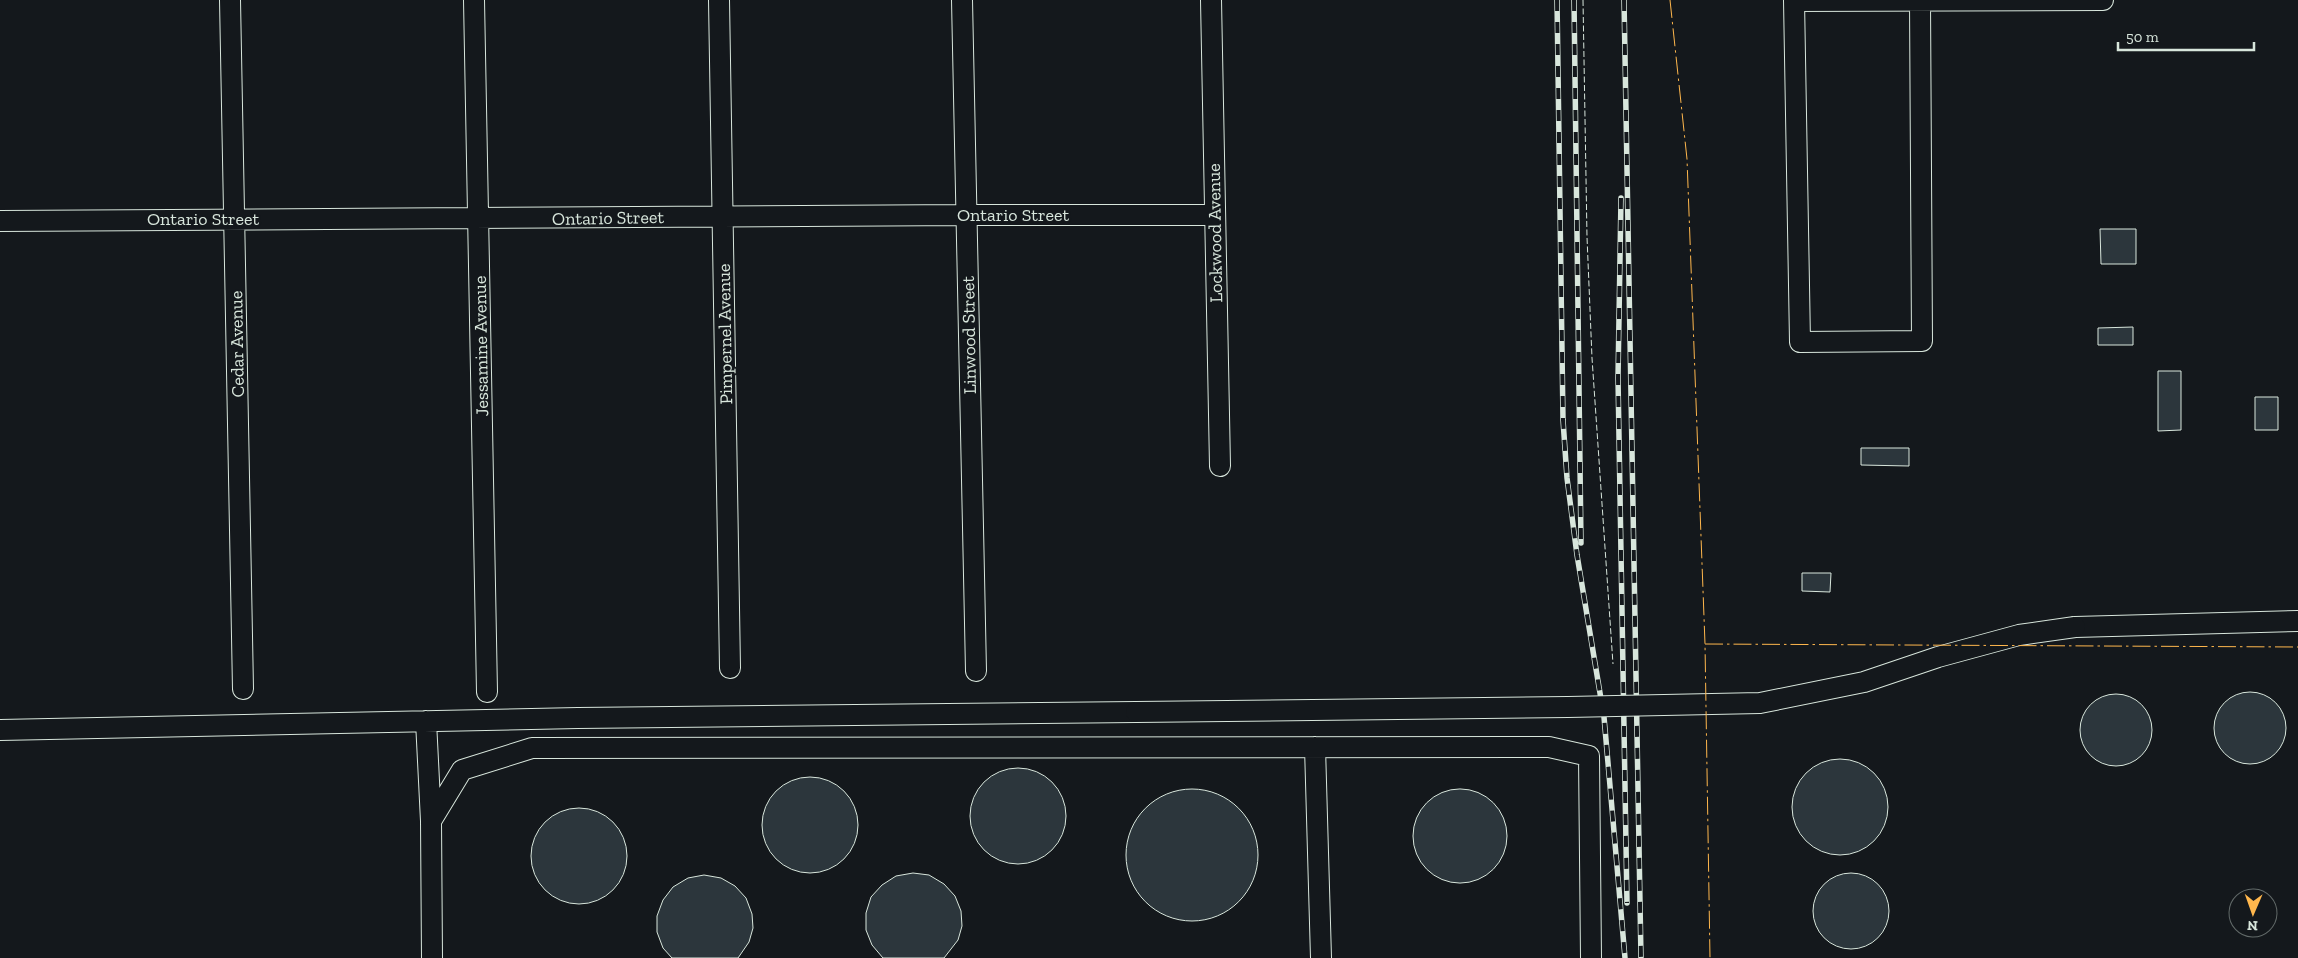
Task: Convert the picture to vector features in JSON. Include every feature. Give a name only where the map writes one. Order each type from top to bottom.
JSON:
[{"type":"street","name":"Cedar Avenue","points":[[230,0],[236,219],[243,689]]},
{"type":"street","name":"Jessamine Avenue","points":[[474,0],[487,692]]},
{"type":"street","name":"Pimpernel Avenue","points":[[719,0],[730,668]]},
{"type":"street","name":"Linwood Street","points":[[962,0],[976,671]]},
{"type":"street","name":"Lockwood Avenue","points":[[1210,0],[1220,466]]},
{"type":"street","points":[[1920,1],[1922,341],[1800,342],[1794,1],[2103,0]]},
{"type":"street","name":"Ontario Street","points":[[0,221],[1215,215]]},
{"type":"street","points":[[0,730],[426,721],[1586,707],[1760,703],[1864,682],[1938,657],[2019,635],[2074,627],[2298,621]]},
{"type":"street","points":[[426,721],[431,821],[432,958]]},
{"type":"street","points":[[1315,747],[1321,958]]},
{"type":"street","points":[[431,821],[462,770],[532,748],[1549,747],[1589,756],[1591,958]]},
{"type":"building","points":[[2100,229],[2136,229],[2136,264],[2101,264]]},
{"type":"building","points":[[2133,327],[2133,345],[2098,345],[2098,328]]},
{"type":"building","points":[[2158,371],[2181,371],[2181,430],[2158,431]]},
{"type":"building","points":[[2255,397],[2278,397],[2278,430],[2255,430]]},
{"type":"building","points":[[1861,448],[1909,448],[1909,466],[1861,465]]},
{"type":"building","points":[[1802,573],[1831,573],[1830,592],[1802,591]]},
{"type":"building","points":[[2257,692],[2276,702],[2284,714],[2286,728],[2284,742],[2276,754],[2264,762],[2243,764],[2224,754],[2216,742],[2214,721],[2224,702],[2236,694]]},
{"type":"building","points":[[2123,694],[2142,704],[2150,716],[2152,730],[2150,744],[2142,756],[2130,764],[2109,766],[2090,756],[2082,744],[2080,723],[2090,704],[2102,696]]},
{"type":"building","points":[[1840,759],[1858,763],[1874,773],[1884,789],[1888,807],[1884,825],[1874,841],[1858,851],[1840,855],[1822,851],[1806,841],[1796,825],[1792,807],[1796,789],[1806,773],[1822,763]]},
{"type":"building","points":[[1018,768],[1036,772],[1052,782],[1062,798],[1066,816],[1062,834],[1052,850],[1036,860],[1018,864],[1000,860],[984,850],[974,834],[970,816],[974,798],[984,782],[1000,772]]},
{"type":"building","points":[[810,777],[828,781],[844,791],[854,807],[858,825],[854,843],[844,859],[828,869],[810,873],[792,869],[776,859],[766,843],[762,825],[766,807],[776,791],[792,781]]},
{"type":"building","points":[[1192,789],[1205,790],[1217,794],[1239,808],[1253,830],[1257,842],[1257,868],[1253,880],[1239,902],[1217,916],[1205,920],[1192,921],[1179,920],[1167,916],[1145,902],[1131,880],[1127,868],[1126,855],[1127,842],[1131,830],[1145,808],[1167,794],[1179,790]]},
{"type":"building","points":[[1460,789],[1478,793],[1493,803],[1503,818],[1507,836],[1503,854],[1493,869],[1478,879],[1460,883],[1442,879],[1427,869],[1417,854],[1413,836],[1417,818],[1427,803],[1442,793]]},
{"type":"building","points":[[579,808],[597,812],[613,822],[623,838],[627,856],[623,874],[613,890],[597,900],[579,904],[561,900],[545,890],[535,874],[531,856],[535,838],[545,822],[561,812]]},
{"type":"building","points":[[913,873],[929,875],[944,884],[955,896],[961,911],[962,926],[958,940],[944,958],[883,958],[872,945],[866,930],[866,913],[871,897],[882,885],[896,876]]},
{"type":"building","points":[[1851,873],[1865,876],[1878,884],[1886,897],[1889,911],[1886,925],[1878,938],[1865,946],[1851,949],[1837,946],[1824,938],[1816,925],[1813,911],[1816,897],[1824,884],[1837,876]]},
{"type":"building","points":[[704,875],[721,878],[735,886],[746,898],[752,914],[753,928],[749,942],[738,958],[672,958],[663,948],[657,932],[657,916],[663,900],[673,887],[688,878]]},
{"type":"railway","points":[[1557,0],[1563,420],[1567,478],[1577,555],[1604,717],[1625,958]]},
{"type":"railway","points":[[1574,0],[1581,543]]},
{"type":"railway","points":[[1624,0],[1641,958]]},
{"type":"railway","points":[[1621,198],[1618,378],[1627,903]]},
{"type":"fence","points":[[1583,0],[1587,237],[1592,358],[1613,664]]},
{"type":"power","points":[[1670,0],[1687,159],[1705,644],[1710,958]]},
{"type":"power","points":[[1705,644],[2298,647]]}]
